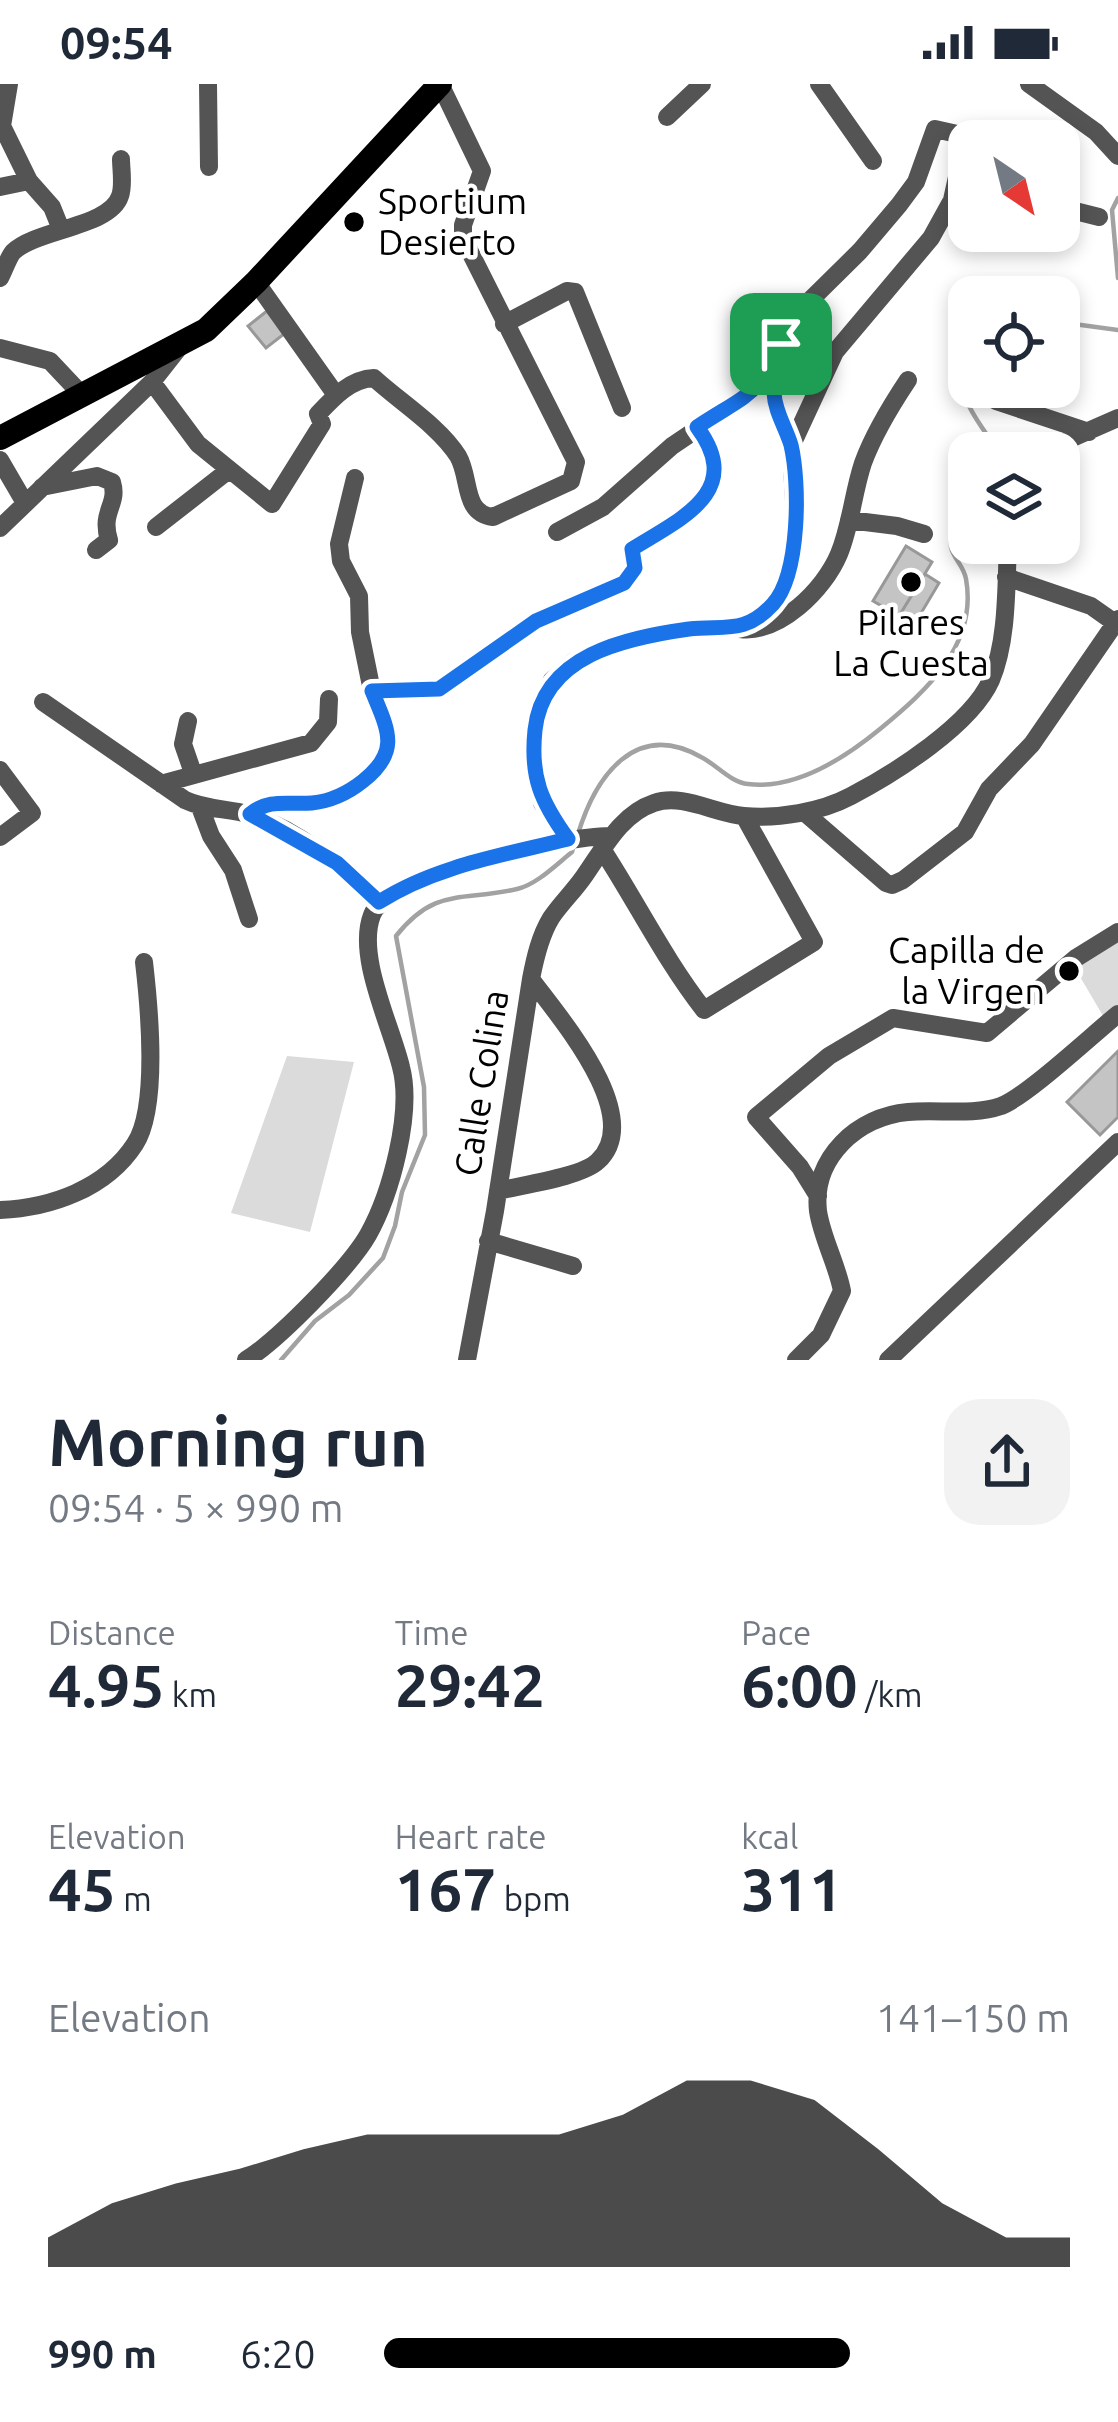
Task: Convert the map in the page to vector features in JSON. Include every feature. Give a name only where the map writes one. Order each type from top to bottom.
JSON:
[{"type":"main road","points":[[0,438],[206,329],[256,282],[440,84]]},
{"type":"street","points":[[10,84],[2,126],[29,181],[52,207],[59,227]]},
{"type":"street","points":[[208,84],[209,167]]},
{"type":"street","points":[[152,382],[197,444],[272,505],[322,424],[318,414],[336,394],[361,379],[374,378],[448,445],[465,472],[477,512],[493,517],[571,481],[576,462],[463,238],[463,225],[481,182],[480,162],[440,84]]},
{"type":"street","points":[[667,118],[702,84]]},
{"type":"street","points":[[819,84],[873,161]]},
{"type":"street","points":[[1029,84],[1051,90],[1118,156]]},
{"type":"street","points":[[556,532],[603,507],[697,427],[755,390],[771,368],[783,326],[860,251],[916,182],[935,129],[966,136],[952,200],[931,238],[835,352],[791,447]]},
{"type":"street","points":[[0,278],[14,253],[59,227],[90,220],[116,204],[121,196],[121,158]]},
{"type":"street","points":[[3,185],[29,181]]},
{"type":"street","points":[[1080,212],[1099,217]]},
{"type":"street","points":[[256,282],[336,394]]},
{"type":"street","points":[[504,324],[575,292],[622,408]]},
{"type":"street","points":[[735,629],[773,604],[788,579],[796,538],[791,447],[774,392],[783,326]]},
{"type":"street","points":[[0,529],[152,382],[181,344]]},
{"type":"street","points":[[0,348],[50,361],[83,395]]},
{"type":"street","points":[[744,817],[814,942],[704,1010],[654,937],[645,914],[587,840],[542,803],[532,755],[536,718],[552,680],[573,662],[615,646],[690,629],[757,631],[782,622],[837,559],[862,465],[886,413],[908,380]]},
{"type":"street","points":[[1030,408],[1089,432]]},
{"type":"street","points":[[1080,435],[1118,418]]},
{"type":"street","points":[[372,691],[439,689],[536,621],[624,583],[635,568],[632,549],[703,499],[715,480],[713,453],[697,427]]},
{"type":"street","points":[[0,460],[25,503]]},
{"type":"street","points":[[156,527],[230,470]]},
{"type":"street","points":[[42,488],[97,476],[112,482],[115,491],[103,522],[109,540],[96,550]]},
{"type":"street","points":[[250,814],[269,802],[316,803],[348,793],[374,773],[389,750],[388,730],[372,691],[360,632],[359,596],[341,561],[339,544],[355,478]]},
{"type":"street","points":[[849,520],[924,534]]},
{"type":"street","points":[[246,1360],[353,1256],[378,1213],[400,1139],[407,1102],[403,1070],[369,960],[370,919],[379,902],[448,869],[587,840],[640,809],[670,800],[744,817],[804,812],[850,797],[945,735],[982,697],[993,677],[999,649],[1007,564]]},
{"type":"street","points":[[804,812],[886,883],[898,883],[965,832],[989,789],[1032,744],[1116,621],[1091,606],[1006,577]]},
{"type":"street","points":[[161,784],[311,742],[328,722],[329,699]]},
{"type":"street","points":[[43,702],[200,807],[250,814],[325,854],[379,902]]},
{"type":"street","points":[[188,721],[183,744],[193,772]]},
{"type":"street","points":[[0,770],[32,813],[0,837]]},
{"type":"street","points":[[200,807],[232,870],[248,919]]},
{"type":"street","name":"Calle Colina","points":[[466,1360],[538,946],[587,840]]},
{"type":"street","points":[[818,1196],[800,1167],[756,1117],[829,1056],[893,1018],[987,1033],[1076,958],[1118,932]]},
{"type":"street","points":[[0,1210],[43,1208],[76,1192],[109,1175],[137,1141],[148,1099],[144,962]]},
{"type":"street","points":[[498,1191],[584,1169],[599,1161],[612,1136],[610,1102],[602,1086],[586,1055],[531,979]]},
{"type":"street","points":[[779,1360],[796,1349],[801,1355],[833,1316],[842,1291],[820,1221],[818,1196],[832,1154],[858,1127],[904,1112],[996,1108],[1118,1014]]},
{"type":"street","points":[[888,1360],[1118,1142]]},
{"type":"street","points":[[488,1241],[573,1266]]},
{"type":"shaded area","points":[[1118,936],[1118,1011],[1106,1021],[1072,963]]},
{"type":"shaded area","points":[[287,1056],[354,1062],[310,1232],[231,1213]]},
{"type":"building","points":[[267,311],[284,334],[266,348],[248,326]]},
{"type":"building","points":[[906,546],[932,562],[899,616],[873,601]]},
{"type":"building","points":[[925,574],[939,583],[914,625],[899,616]]},
{"type":"building","points":[[1118,1051],[1118,1117],[1100,1135],[1067,1102]]},
{"type":"waterway","points":[[1118,198],[1112,210],[1118,278]]},
{"type":"waterway","points":[[1080,325],[1118,330]]},
{"type":"waterway","points":[[971,408],[985,432]]},
{"type":"waterway","points":[[578,834],[608,774],[638,750],[678,747],[735,780],[766,785],[802,777],[852,750],[931,682],[956,645],[968,603],[960,564]]},
{"type":"waterway","points":[[281,1360],[383,1258],[425,1135],[424,1087],[396,936],[410,920],[438,903],[532,883],[572,852],[574,845]]},
{"type":"place","name":"Sportium Desierto","points":[[354,222]]},
{"type":"place","name":"Pilares La Cuesta","points":[[911,582]]},
{"type":"place","name":"Capilla de la Virgen","points":[[1069,971]]},
{"type":"route","points":[[780,330],[781,344],[774,392],[791,447],[796,538],[788,579],[773,604],[735,629],[690,629],[615,646],[573,662],[552,680],[536,718],[532,755],[542,803],[568,839],[448,869],[379,902],[337,863],[250,814],[269,802],[316,803],[348,793],[374,773],[389,750],[388,730],[372,691],[439,689],[536,621],[624,583],[635,568],[632,549],[703,499],[715,480],[713,453],[697,427],[755,390],[771,368],[780,330]]}]
